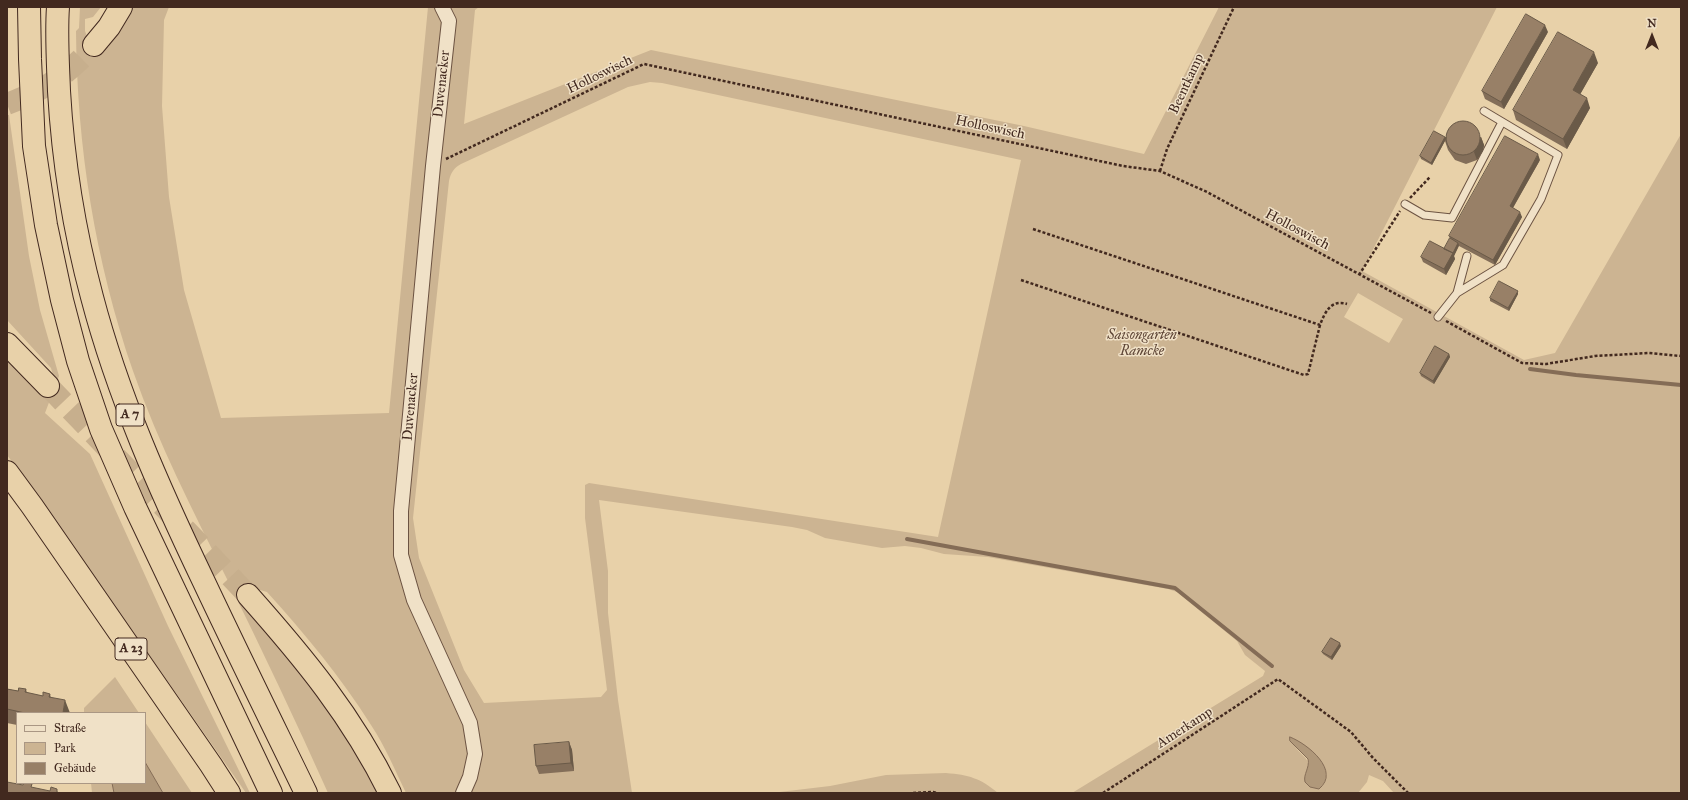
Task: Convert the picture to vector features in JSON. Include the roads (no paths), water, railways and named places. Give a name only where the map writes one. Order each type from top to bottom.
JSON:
[{"type":"highway","name":"A 7","points":[[29,7],[34,146],[46,225],[62,300],[78,361],[101,429],[135,507],[271,793]]},
{"type":"highway","name":"A 7","points":[[58,7],[58,70],[64,151],[71,196],[91,296],[103,337],[126,404],[181,534],[306,793]]},
{"type":"highway","points":[[94,45],[110,27],[121,7]]},
{"type":"highway","points":[[7,344],[48,386]]},
{"type":"highway","name":"A 23","points":[[7,472],[41,519],[229,793]]},
{"type":"highway","points":[[248,595],[298,652],[331,694],[358,735],[390,793]]},
{"type":"street","name":"Duvenacker","points":[[442,7],[448,21],[401,511],[401,555],[414,600],[470,723],[475,754],[470,777],[463,793]]},
{"type":"lane","points":[[1438,317],[1457,293],[1503,265],[1541,199],[1558,155],[1484,111]]},
{"type":"lane","points":[[1405,204],[1424,215],[1452,218],[1502,122]]},
{"type":"lane","points":[[1457,293],[1467,256]]},
{"type":"waterway","points":[[1530,369],[1681,385]]},
{"type":"waterway","points":[[907,539],[1175,588],[1272,666]]},
{"type":"tunnel","points":[[7,104],[33,93],[55,80],[75,65],[94,45]]},
{"type":"tunnel","points":[[48,386],[248,595]]},
{"type":"park label","name":"Saisongarten Ramcke","points":[[1142,344]]}]
